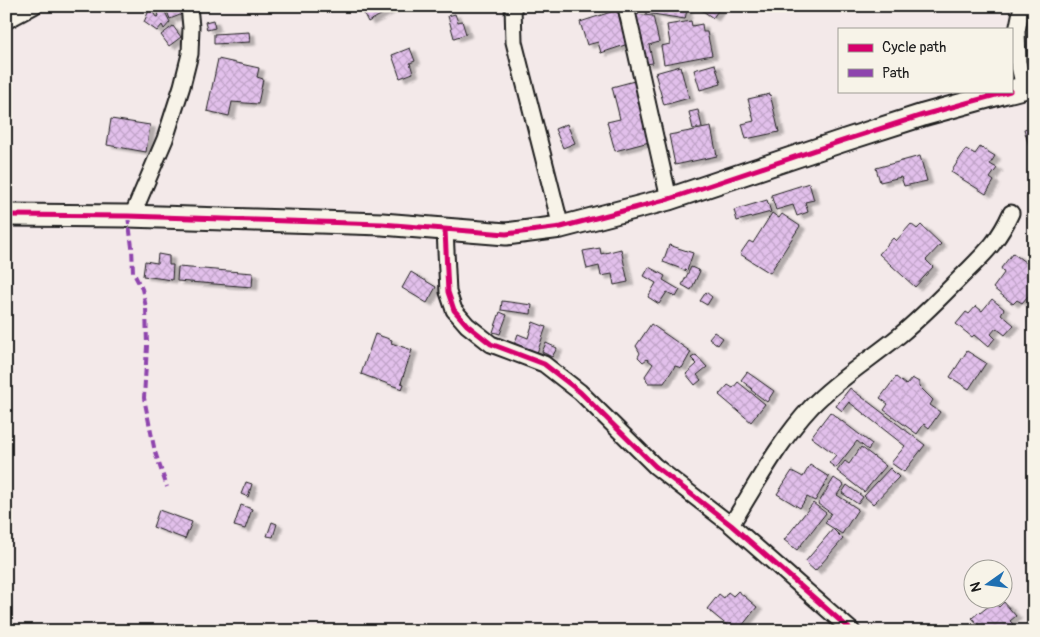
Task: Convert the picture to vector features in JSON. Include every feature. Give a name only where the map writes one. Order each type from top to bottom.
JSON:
[{"type":"street","points":[[6,21],[34,6]]},
{"type":"street","points":[[132,216],[165,139],[182,86],[190,54],[191,28],[189,6]]},
{"type":"street","points":[[513,6],[514,42],[561,226]]},
{"type":"street","points":[[1020,89],[1017,30],[1022,6]]},
{"type":"street","points":[[626,7],[669,199]]},
{"type":"street","points":[[6,215],[132,216],[382,224],[506,234],[561,226],[669,199],[850,138],[1010,92]]},
{"type":"street","points":[[731,525],[786,438],[812,406],[844,378],[901,335],[946,292],[992,246],[1011,213]]},
{"type":"street","points":[[445,230],[448,292],[454,310],[467,326],[491,344],[544,364],[580,392],[655,466],[731,525],[852,631]]},
{"type":"building","points":[[153,6],[162,6],[170,22],[164,29],[162,25],[157,31],[144,22],[150,8],[156,17],[159,16],[157,9],[153,9]]},
{"type":"building","points":[[165,6],[182,6],[185,13],[170,19]]},
{"type":"building","points":[[360,6],[395,6],[395,7],[368,22]]},
{"type":"building","points":[[647,6],[666,6],[687,10],[685,19],[646,13]]},
{"type":"building","points":[[696,6],[721,6],[713,18]]},
{"type":"building","points":[[617,10],[628,44],[601,53],[598,42],[587,45],[580,22]]},
{"type":"building","points":[[455,14],[458,22],[462,21],[466,34],[454,38],[448,16]]},
{"type":"building","points":[[634,14],[653,16],[659,42],[649,45],[653,63],[645,64]]},
{"type":"building","points":[[213,20],[215,28],[207,30],[205,22]]},
{"type":"building","points":[[691,21],[692,26],[702,24],[703,32],[707,32],[712,55],[664,64],[661,46],[670,44],[667,25]]},
{"type":"building","points":[[173,26],[181,37],[169,46],[161,35]]},
{"type":"building","points":[[249,32],[250,42],[214,44],[214,34]]},
{"type":"building","points":[[410,48],[415,61],[410,63],[413,73],[400,78],[392,55]]},
{"type":"building","points":[[218,59],[259,68],[257,77],[263,79],[258,104],[232,102],[229,116],[207,111]]},
{"type":"building","points":[[715,64],[721,84],[700,90],[694,70]]},
{"type":"building","points":[[680,66],[689,98],[664,105],[655,73]]},
{"type":"building","points":[[638,80],[653,141],[615,151],[607,122],[620,119],[612,87]]},
{"type":"building","points":[[770,94],[779,132],[746,139],[742,124],[754,121],[748,99]]},
{"type":"building","points":[[698,110],[702,127],[693,129],[689,112]]},
{"type":"building","points":[[111,119],[150,125],[146,152],[107,145]]},
{"type":"building","points":[[567,124],[575,143],[563,148],[555,129]]},
{"type":"building","points":[[1034,126],[1034,145],[1029,146],[1024,129]]},
{"type":"building","points":[[711,127],[717,156],[675,165],[669,135]]},
{"type":"building","points":[[980,147],[995,156],[990,164],[997,168],[990,178],[994,181],[986,194],[951,172],[966,149],[975,154]]},
{"type":"building","points":[[920,156],[927,181],[904,186],[901,177],[880,182],[876,168]]},
{"type":"building","points":[[809,183],[814,200],[805,202],[808,212],[797,216],[793,205],[776,210],[771,195]]},
{"type":"building","points":[[767,200],[771,212],[737,221],[734,210]]},
{"type":"building","points":[[772,213],[779,218],[782,214],[800,226],[770,273],[740,254],[749,241],[753,243]]},
{"type":"building","points":[[911,224],[917,229],[921,225],[941,244],[926,260],[933,267],[915,287],[879,254],[893,238],[896,241]]},
{"type":"building","points":[[669,245],[693,253],[687,271],[663,262]]},
{"type":"building","points":[[600,248],[601,254],[621,249],[628,282],[614,285],[612,274],[601,276],[599,266],[587,269],[583,251]]},
{"type":"building","points":[[1013,253],[1034,269],[1034,289],[1022,303],[1017,300],[1013,304],[993,288],[1004,273],[1001,268]]},
{"type":"building","points":[[158,254],[169,256],[169,265],[173,265],[172,280],[143,276],[145,261],[157,263]]},
{"type":"building","points":[[178,267],[253,273],[252,287],[177,281]]},
{"type":"building","points":[[649,267],[665,276],[663,280],[680,290],[676,297],[667,292],[659,304],[648,297],[656,283],[644,276]]},
{"type":"building","points":[[691,267],[700,271],[691,290],[682,285]]},
{"type":"building","points":[[411,272],[436,287],[427,303],[402,288]]},
{"type":"building","points":[[706,292],[712,297],[707,305],[700,301]]},
{"type":"building","points":[[992,299],[1004,309],[1001,314],[1014,325],[1005,335],[996,328],[991,334],[995,338],[988,347],[974,335],[972,337],[956,324],[966,312],[969,314],[976,306],[982,311]]},
{"type":"building","points":[[502,301],[532,305],[531,314],[501,310]]},
{"type":"building","points":[[500,312],[507,315],[500,334],[493,332]]},
{"type":"building","points":[[533,322],[546,327],[537,353],[514,345],[518,334],[528,338]]},
{"type":"building","points":[[651,324],[691,352],[682,368],[675,366],[664,383],[648,383],[645,376],[653,364],[647,359],[643,362],[638,357],[640,353],[636,346]]},
{"type":"building","points":[[714,332],[723,338],[718,345],[709,338]]},
{"type":"building","points":[[375,334],[392,340],[391,343],[412,350],[401,383],[404,384],[402,389],[361,374]]},
{"type":"building","points":[[546,343],[557,348],[552,357],[542,352]]},
{"type":"building","points":[[967,351],[986,363],[969,389],[950,377]]},
{"type":"building","points":[[696,355],[707,367],[697,375],[701,380],[695,385],[686,374],[697,364],[691,358]]},
{"type":"building","points":[[747,372],[774,391],[767,402],[741,380]]},
{"type":"building","points":[[896,377],[906,385],[912,378],[919,382],[919,386],[933,400],[930,405],[940,412],[929,428],[924,424],[917,434],[884,410],[888,404],[880,398]]},
{"type":"building","points":[[738,382],[765,404],[751,422],[719,395],[728,385],[733,388]]},
{"type":"building","points":[[850,388],[925,445],[904,472],[891,463],[905,446],[849,402],[842,411],[836,406]]},
{"type":"building","points":[[830,412],[872,444],[868,450],[857,441],[836,468],[829,463],[836,455],[811,437]]},
{"type":"building","points":[[861,447],[886,466],[864,492],[837,471],[845,461],[849,464]]},
{"type":"building","points":[[810,465],[829,477],[815,501],[807,497],[800,508],[777,494],[792,471],[803,477]]},
{"type":"building","points":[[890,468],[899,477],[873,504],[864,496]]},
{"type":"building","points":[[834,478],[844,485],[837,495],[858,509],[842,534],[825,523],[831,513],[818,504]]},
{"type":"building","points":[[246,482],[252,484],[248,497],[241,494]]},
{"type":"building","points":[[847,485],[863,497],[858,504],[842,493]]},
{"type":"building","points":[[813,503],[826,513],[797,550],[784,540]]},
{"type":"building","points":[[241,505],[252,509],[245,529],[234,526]]},
{"type":"building","points":[[159,510],[192,522],[185,539],[153,527]]},
{"type":"building","points":[[272,522],[277,524],[273,537],[267,536]]},
{"type":"building","points":[[833,529],[843,539],[815,571],[805,562]]},
{"type":"building","points":[[738,591],[757,607],[738,631],[734,631],[707,609],[719,594],[724,598],[728,592],[733,596]]},
{"type":"building","points":[[984,610],[1011,610],[1016,616],[1010,621],[1013,624],[1005,631],[984,631],[972,618]]},
{"type":"marked path","points":[[128,216],[133,272],[142,289],[146,307],[147,346],[144,398],[155,452],[167,487]]},
{"type":"cycle path","points":[[6,215],[128,216],[382,224],[506,234],[561,227],[669,199],[923,115],[1006,92]]},
{"type":"cycle path","points":[[445,230],[448,292],[454,310],[467,325],[491,344],[544,364],[580,392],[655,466],[731,525],[852,631]]}]
